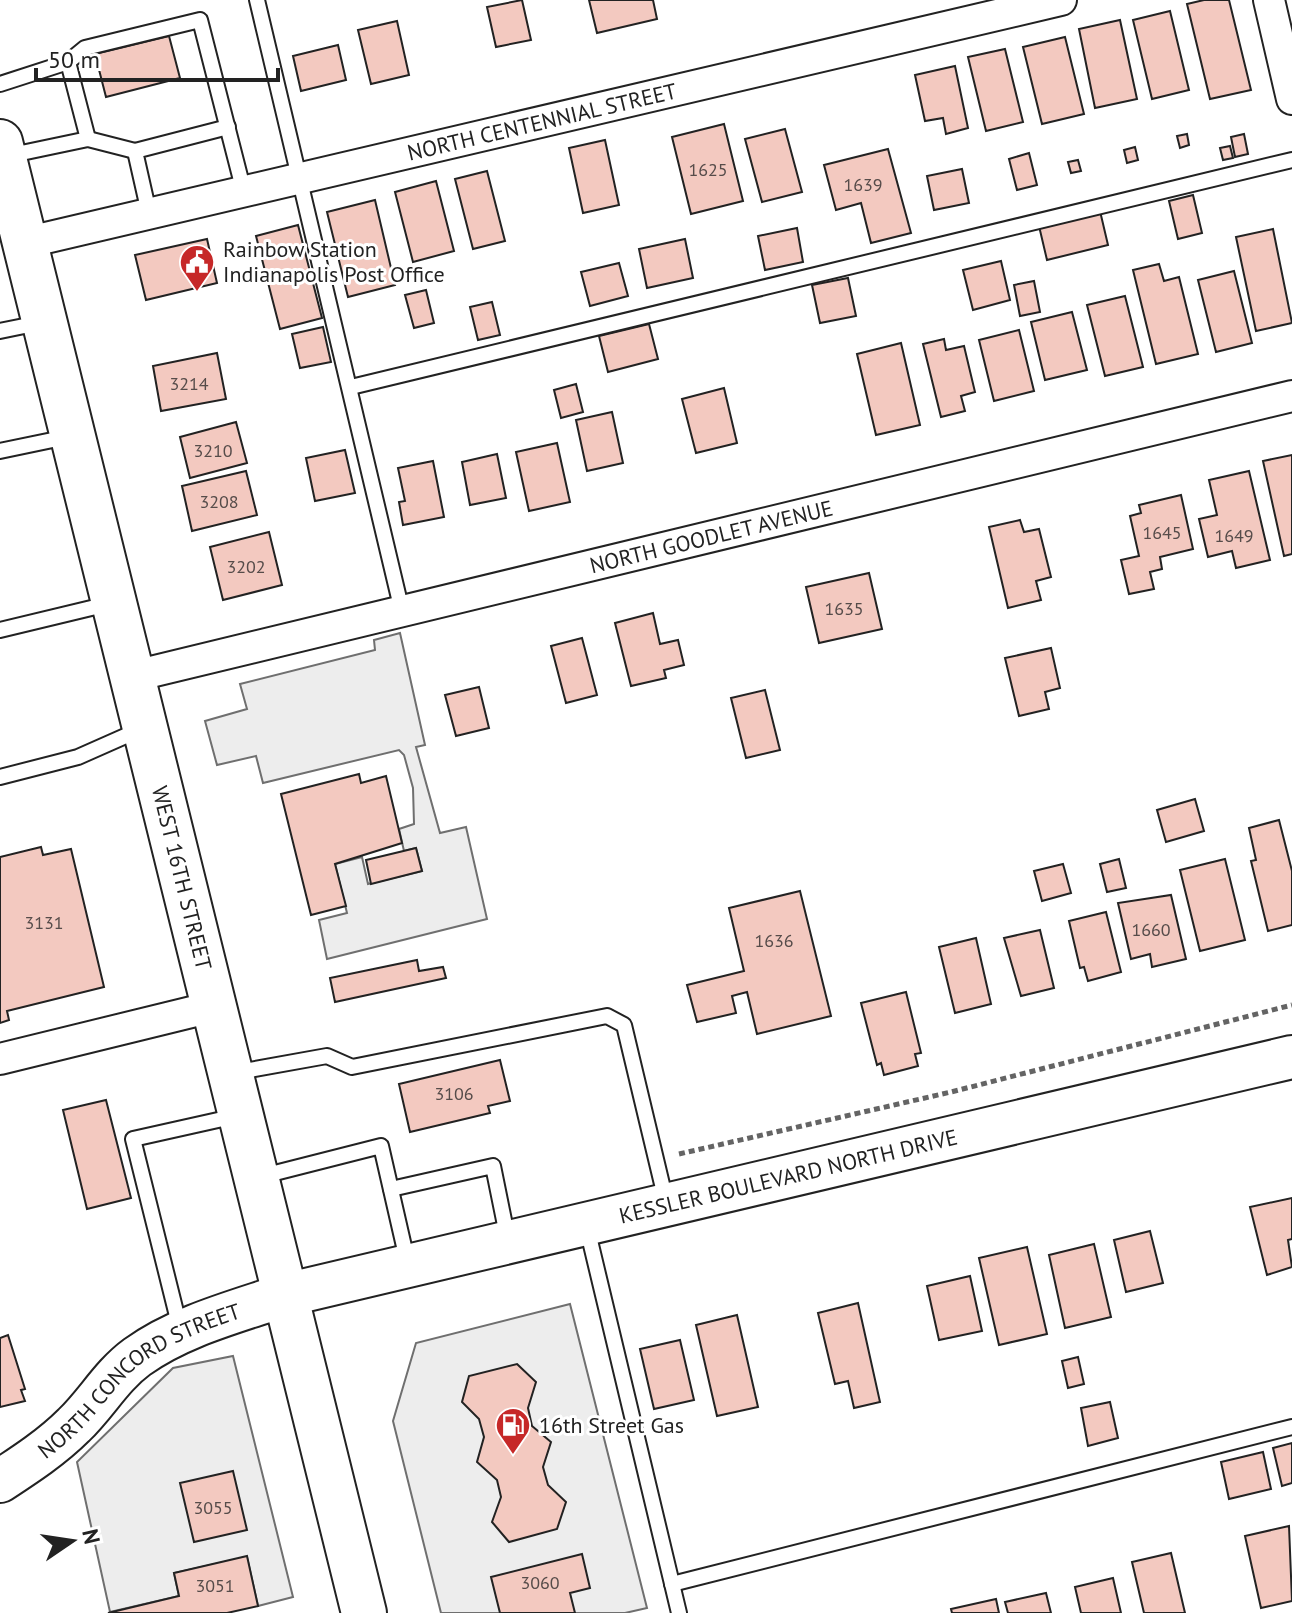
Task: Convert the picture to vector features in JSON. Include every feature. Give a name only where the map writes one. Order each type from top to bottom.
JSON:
[{"type":"main road","name":"WEST 16TH STREET","points":[[2,149],[130,677],[364,1613]]},
{"type":"main road","name":"KESSLER BOULEVARD NORTH DRIVE","points":[[285,1295],[1292,1057]]},
{"type":"main road","name":"NORTH CONCORD STREET","points":[[0,1481],[74,1425],[109,1383],[136,1358],[181,1332],[285,1295]]},
{"type":"street","name":"NORTH CENTENNIAL STREET","points":[[24,243],[1061,0]]},
{"type":"street","points":[[1269,0],[1284,30],[1292,99]]},
{"type":"street","name":"NORTH GOODLET AVENUE","points":[[130,677],[1292,396]]},
{"type":"street","points":[[0,1059],[212,1007]]},
{"type":"lane","points":[[257,0],[402,611]]},
{"type":"lane","points":[[0,84],[68,62],[85,48],[200,20],[244,192]]},
{"type":"lane","points":[[68,62],[88,139]]},
{"type":"lane","points":[[2,149],[88,139],[135,151],[228,127]]},
{"type":"lane","points":[[135,151],[149,213]]},
{"type":"lane","points":[[351,387],[1292,160]]},
{"type":"lane","points":[[0,331],[44,322]]},
{"type":"lane","points":[[0,451],[71,436]]},
{"type":"lane","points":[[0,630],[112,603]]},
{"type":"lane","points":[[0,777],[78,757],[143,729]]},
{"type":"lane","points":[[229,1073],[327,1056],[352,1067],[607,1016],[624,1025],[667,1204]]},
{"type":"lane","points":[[181,1332],[133,1139],[239,1115]]},
{"type":"lane","points":[[255,1178],[381,1146],[408,1264]]},
{"type":"lane","points":[[391,1189],[493,1166],[508,1241]]},
{"type":"lane","points":[[586,1223],[679,1613]]},
{"type":"lane","points":[[672,1584],[1292,1427]]},
{"type":"path","points":[[658,1159],[951,1092],[1292,1005]]},
{"type":"shaded area","points":[[400,633],[425,745],[416,747],[440,833],[466,827],[487,919],[327,959],[319,920],[347,913],[335,864],[362,857],[368,884],[422,871],[416,848],[404,851],[399,829],[414,824],[413,788],[404,755],[399,750],[263,783],[256,756],[217,765],[205,721],[247,709],[240,684],[375,650],[374,640]]},
{"type":"shaded area","points":[[570,1304],[647,1608],[625,1613],[441,1613],[393,1421],[416,1343]]},
{"type":"shaded area","points":[[233,1356],[293,1597],[258,1606],[247,1557],[174,1573],[179,1596],[110,1612],[77,1462],[173,1368]]},
{"type":"building","points":[[522,0],[531,40],[496,47],[487,7]]},
{"type":"building","points":[[589,0],[653,0],[657,19],[597,33]]},
{"type":"building","points":[[1229,0],[1251,90],[1210,99],[1187,4]]},
{"type":"building","points":[[1170,11],[1189,90],[1152,99],[1133,20]]},
{"type":"building","points":[[1120,20],[1137,99],[1095,108],[1079,29]]},
{"type":"building","points":[[397,21],[409,75],[371,84],[358,30]]},
{"type":"building","points":[[169,36],[180,78],[106,97],[95,54]]},
{"type":"building","points":[[1065,37],[1084,114],[1042,124],[1023,47]]},
{"type":"building","points":[[338,45],[346,80],[301,91],[293,56]]},
{"type":"building","points":[[1005,49],[1023,122],[986,131],[968,57]]},
{"type":"building","points":[[955,66],[968,128],[946,134],[943,118],[925,121],[915,75]]},
{"type":"building","points":[[724,124],[743,201],[691,214],[672,137]]},
{"type":"building","points":[[785,129],[802,192],[762,202],[745,139]]},
{"type":"building","points":[[1187,134],[1189,145],[1180,148],[1177,136]]},
{"type":"building","points":[[1244,134],[1248,154],[1235,157],[1231,137]]},
{"type":"building","points":[[605,140],[619,205],[583,213],[569,148]]},
{"type":"building","points":[[1230,146],[1233,158],[1223,160],[1220,148]]},
{"type":"building","points":[[1135,147],[1138,160],[1127,163],[1124,150]]},
{"type":"building","points":[[888,149],[911,233],[871,243],[861,203],[836,210],[824,165]]},
{"type":"building","points":[[1029,153],[1037,185],[1017,190],[1009,159]]},
{"type":"building","points":[[1078,160],[1081,171],[1071,173],[1068,162]]},
{"type":"building","points":[[962,169],[969,203],[934,210],[927,176]]},
{"type":"building","points":[[487,171],[505,241],[473,249],[455,179]]},
{"type":"building","points":[[436,181],[454,251],[413,262],[395,192]]},
{"type":"building","points":[[1193,195],[1202,233],[1178,239],[1169,201]]},
{"type":"building","points":[[375,200],[395,285],[348,297],[327,212]]},
{"type":"building","points":[[1100,211],[1108,245],[1047,260],[1039,226]]},
{"type":"building","points":[[298,225],[322,318],[280,329],[256,236]]},
{"type":"building","points":[[797,228],[803,262],[765,270],[758,236]]},
{"type":"building","points":[[1273,229],[1292,323],[1256,331],[1236,237]]},
{"type":"building","points":[[207,239],[217,283],[146,300],[135,255]]},
{"type":"building","points":[[685,239],[693,278],[647,288],[639,249]]},
{"type":"building","points":[[1001,261],[1010,300],[973,310],[963,270]]},
{"type":"building","points":[[619,263],[628,296],[590,306],[581,272]]},
{"type":"building","points":[[1159,264],[1164,281],[1179,277],[1198,354],[1156,364],[1133,270]]},
{"type":"building","points":[[1234,271],[1252,343],[1216,352],[1198,280]]},
{"type":"building","points":[[848,278],[856,316],[820,323],[812,285]]},
{"type":"building","points":[[1034,281],[1040,312],[1020,316],[1014,285]]},
{"type":"building","points":[[426,290],[434,323],[414,328],[405,295]]},
{"type":"building","points":[[1125,296],[1143,367],[1105,376],[1087,305]]},
{"type":"building","points":[[492,302],[500,335],[478,340],[470,307]]},
{"type":"building","points":[[1072,312],[1087,370],[1045,380],[1031,322]]},
{"type":"building","points":[[649,324],[658,359],[608,372],[599,336]]},
{"type":"building","points":[[323,327],[331,362],[300,368],[292,334]]},
{"type":"building","points":[[1019,330],[1034,391],[994,401],[979,340]]},
{"type":"building","points":[[944,339],[946,350],[964,346],[975,392],[961,396],[965,411],[941,417],[923,344]]},
{"type":"building","points":[[901,343],[920,425],[876,435],[857,354]]},
{"type":"building","points":[[217,353],[226,399],[161,411],[153,366]]},
{"type":"building","points":[[576,384],[583,412],[561,418],[554,390]]},
{"type":"building","points":[[724,388],[737,443],[696,453],[682,399]]},
{"type":"building","points":[[612,412],[623,463],[587,471],[576,420]]},
{"type":"building","points":[[236,422],[247,463],[190,478],[180,437]]},
{"type":"building","points":[[557,443],[570,502],[529,511],[516,452]]},
{"type":"building","points":[[345,450],[355,493],[315,501],[306,458]]},
{"type":"building","points":[[497,454],[506,498],[470,505],[462,462]]},
{"type":"building","points":[[1292,455],[1292,554],[1284,556],[1263,461]]},
{"type":"building","points":[[433,461],[444,517],[403,525],[399,502],[405,501],[398,468]]},
{"type":"building","points":[[246,471],[257,515],[192,531],[182,486]]},
{"type":"building","points":[[1249,471],[1270,560],[1236,568],[1232,551],[1208,557],[1199,519],[1217,515],[1209,480]]},
{"type":"building","points":[[1181,495],[1193,549],[1160,557],[1162,569],[1150,572],[1154,589],[1129,594],[1121,560],[1139,556],[1130,516],[1141,513],[1139,505]]},
{"type":"building","points":[[1020,520],[1024,532],[1039,529],[1051,577],[1036,581],[1041,600],[1008,608],[989,527]]},
{"type":"building","points":[[269,532],[282,585],[223,600],[210,547]]},
{"type":"building","points":[[869,573],[882,629],[819,643],[806,587]]},
{"type":"building","points":[[653,613],[660,644],[678,640],[684,665],[664,670],[666,678],[631,686],[615,623]]},
{"type":"building","points":[[582,638],[597,695],[566,703],[551,646]]},
{"type":"building","points":[[1051,648],[1060,688],[1045,692],[1049,709],[1019,716],[1005,658]]},
{"type":"building","points":[[479,687],[489,728],[456,736],[445,695]]},
{"type":"building","points":[[765,690],[780,750],[746,758],[731,698]]},
{"type":"building","points":[[359,774],[361,783],[386,776],[402,843],[335,864],[346,906],[311,915],[281,794]]},
{"type":"building","points":[[1195,799],[1204,831],[1166,842],[1157,810]]},
{"type":"building","points":[[1279,820],[1292,871],[1292,925],[1268,931],[1251,861],[1256,860],[1249,828]]},
{"type":"building","points":[[41,847],[43,855],[71,849],[104,987],[7,1011],[9,1020],[0,1023],[0,857]]},
{"type":"building","points":[[416,848],[422,871],[371,884],[366,860]]},
{"type":"building","points":[[1119,859],[1126,888],[1107,892],[1100,864]]},
{"type":"building","points":[[1225,859],[1245,940],[1200,951],[1180,870]]},
{"type":"building","points":[[1063,864],[1071,893],[1042,901],[1034,871]]},
{"type":"building","points":[[800,891],[831,1016],[757,1034],[747,992],[732,996],[736,1013],[697,1022],[687,985],[744,971],[729,908]]},
{"type":"building","points":[[1171,895],[1186,959],[1152,967],[1150,954],[1131,959],[1118,903]]},
{"type":"building","points":[[1106,912],[1121,972],[1088,981],[1084,967],[1080,968],[1069,921]]},
{"type":"building","points":[[1040,930],[1054,988],[1021,996],[1004,938]]},
{"type":"building","points":[[976,938],[991,1004],[955,1013],[939,947]]},
{"type":"building","points":[[417,960],[419,971],[443,967],[446,978],[335,1002],[330,978]]},
{"type":"building","points":[[906,992],[921,1053],[915,1054],[918,1066],[884,1075],[881,1063],[877,1065],[861,1003]]},
{"type":"building","points":[[500,1060],[510,1101],[488,1106],[490,1113],[410,1132],[399,1084]]},
{"type":"building","points":[[106,1100],[131,1198],[87,1209],[63,1110]]},
{"type":"building","points":[[1292,1198],[1292,1239],[1288,1240],[1292,1267],[1267,1275],[1250,1207]]},
{"type":"building","points":[[1150,1231],[1163,1283],[1126,1292],[1114,1240]]},
{"type":"building","points":[[1094,1244],[1111,1317],[1065,1328],[1049,1255]]},
{"type":"building","points":[[1027,1247],[1047,1334],[999,1345],[979,1258]]},
{"type":"building","points":[[970,1276],[982,1331],[939,1340],[927,1286]]},
{"type":"building","points":[[858,1303],[880,1402],[854,1408],[848,1381],[835,1384],[818,1313]]},
{"type":"building","points":[[737,1315],[758,1407],[717,1416],[696,1325]]},
{"type":"building","points":[[8,1335],[25,1389],[21,1390],[25,1401],[0,1407],[0,1338]]},
{"type":"building","points":[[680,1340],[694,1400],[654,1409],[640,1349]]},
{"type":"building","points":[[1078,1357],[1084,1384],[1068,1388],[1062,1361]]},
{"type":"building","points":[[517,1364],[536,1382],[528,1408],[532,1426],[551,1442],[543,1467],[548,1485],[566,1502],[557,1529],[509,1542],[492,1522],[501,1497],[497,1480],[477,1462],[484,1437],[479,1419],[462,1402],[469,1376]]},
{"type":"building","points":[[1110,1402],[1118,1438],[1088,1446],[1081,1408]]},
{"type":"building","points":[[1292,1443],[1292,1483],[1282,1486],[1273,1448]]},
{"type":"building","points":[[1263,1452],[1271,1489],[1229,1499],[1221,1462]]},
{"type":"building","points":[[233,1471],[247,1530],[194,1542],[180,1483]]},
{"type":"building","points":[[1289,1526],[1292,1601],[1261,1608],[1245,1536]]},
{"type":"building","points":[[1171,1553],[1185,1613],[1144,1613],[1132,1562]]},
{"type":"building","points":[[582,1554],[590,1588],[570,1593],[575,1613],[500,1613],[491,1577]]},
{"type":"building","points":[[247,1556],[258,1606],[227,1613],[108,1613],[179,1596],[174,1573]]},
{"type":"building","points":[[1113,1578],[1121,1613],[1081,1613],[1075,1587]]},
{"type":"building","points":[[1046,1593],[1051,1613],[1008,1613],[1005,1602]]},
{"type":"building","points":[[996,1599],[999,1613],[952,1613],[951,1609]]},
{"type":"place","name":"Rainbow Station Indianapolis Post Office","points":[[197,293]]},
{"type":"place","name":"16th Street Gas","points":[[513,1456]]}]
